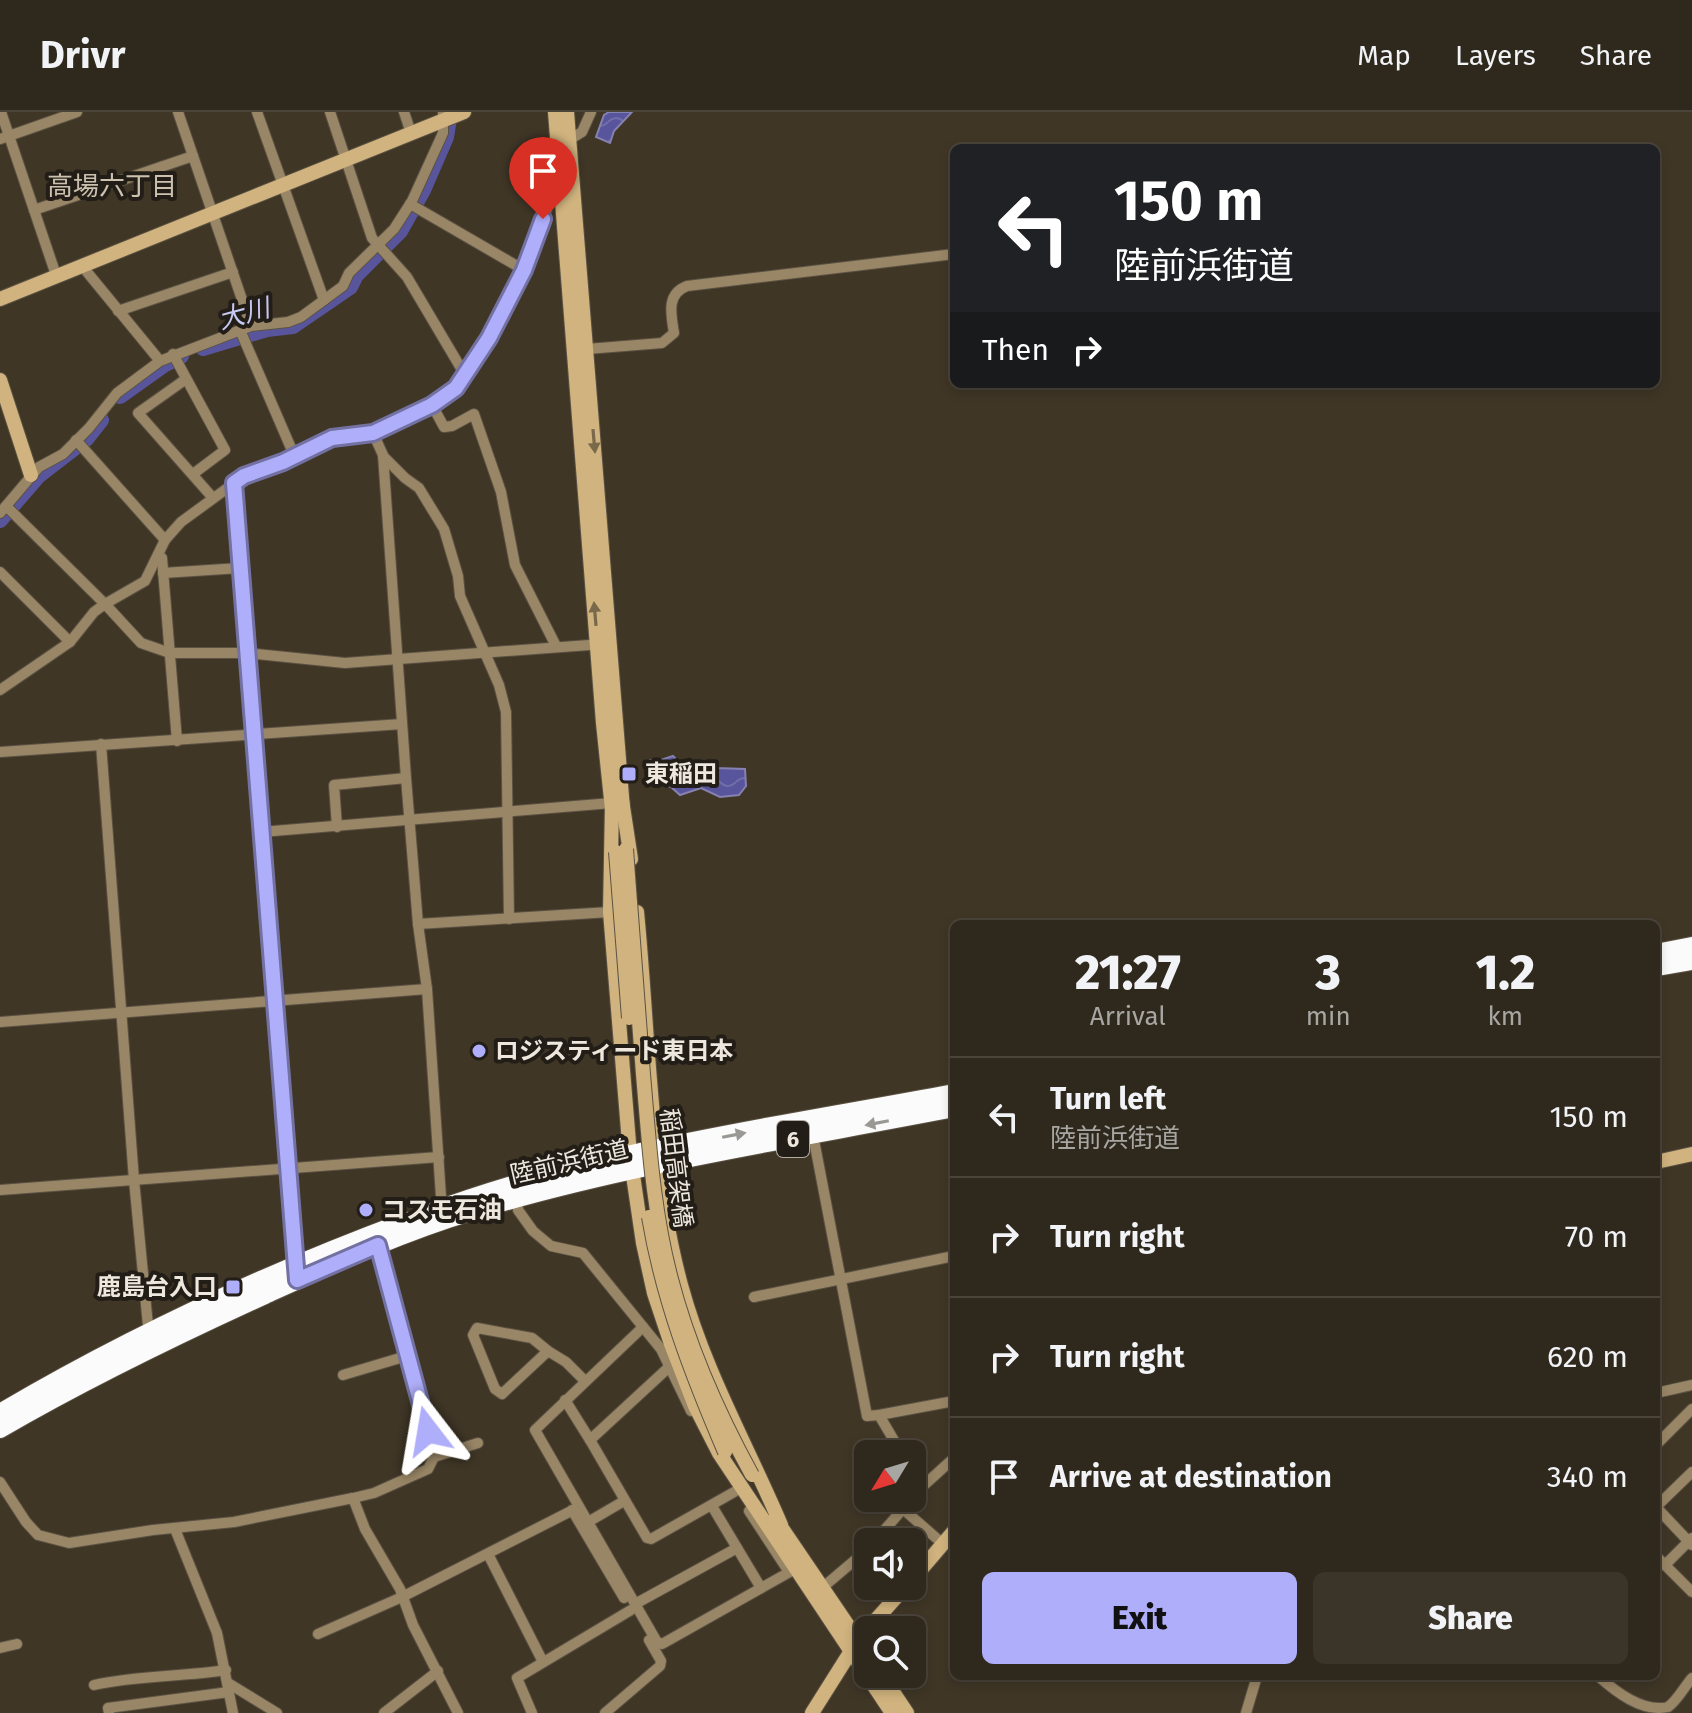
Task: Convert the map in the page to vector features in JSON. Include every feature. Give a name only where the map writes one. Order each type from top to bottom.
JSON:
[{"type":"highway","points":[[1660,952],[1692,946]]},
{"type":"highway","points":[[1660,966],[1692,961]]},
{"type":"highway","name":"陸前浜街道","points":[[658,1158],[813,1135],[950,1108]]},
{"type":"highway","name":"陸前浜街道","points":[[296,1274],[378,1245],[493,1190],[950,1108]]},
{"type":"highway","name":"陸前浜街道","points":[[0,1413],[296,1274],[446,1213],[517,1198],[631,1163]]},
{"type":"highway","name":"陸前浜街道","points":[[0,1429],[151,1340]]},
{"type":"street","points":[[1,112],[5,137],[56,275]]},
{"type":"street","points":[[5,137],[77,112]]},
{"type":"street","points":[[178,112],[251,326]]},
{"type":"street","points":[[257,112],[324,300]]},
{"type":"street","points":[[330,112],[372,238],[407,277],[465,375]]},
{"type":"street","points":[[404,112],[411,133]]},
{"type":"street","points":[[0,299],[411,133],[442,116],[464,112]]},
{"type":"street","points":[[555,112],[621,851]]},
{"type":"street","points":[[567,112],[587,349],[604,644]]},
{"type":"street","points":[[569,140],[582,132],[591,112]]},
{"type":"street","points":[[442,116],[443,133],[410,204],[394,229],[349,273],[343,286],[301,317],[288,322],[251,326],[160,361],[117,393],[63,454],[39,467],[3,510],[105,604],[141,643],[170,653],[246,653],[345,663],[604,644]]},
{"type":"street","points":[[34,210],[193,156]]},
{"type":"street","points":[[0,690],[70,642],[94,612],[145,581],[165,540],[181,522],[244,476],[332,438],[373,433],[432,405],[456,388],[489,338],[524,270],[553,193],[562,192]]},
{"type":"street","points":[[410,204],[524,270]]},
{"type":"street","points":[[587,349],[662,343],[674,333],[670,312],[672,299],[679,289],[687,286],[950,254]]},
{"type":"street","points":[[83,264],[160,361]]},
{"type":"street","points":[[118,311],[233,272]]},
{"type":"street","points":[[240,330],[294,455]]},
{"type":"street","points":[[173,354],[225,450],[193,474]]},
{"type":"street","points":[[186,379],[138,413],[213,498]]},
{"type":"street","points":[[0,380],[31,475]]},
{"type":"street","points":[[432,405],[444,427],[474,414],[501,492],[515,565],[556,646]]},
{"type":"street","points":[[373,433],[383,455],[419,488],[433,506],[448,541],[460,596],[499,685],[506,712],[509,919]]},
{"type":"street","points":[[76,440],[165,540]]},
{"type":"street","points":[[383,455],[418,924],[427,989],[446,1213]]},
{"type":"street","points":[[234,483],[296,1274]]},
{"type":"street","points":[[159,556],[162,558],[177,741]]},
{"type":"street","points":[[163,573],[240,568]]},
{"type":"street","points":[[0,572],[70,642]]},
{"type":"street","points":[[0,752],[402,724]]},
{"type":"street","points":[[101,744],[134,1180],[151,1340]]},
{"type":"street","points":[[337,827],[334,785],[406,778]]},
{"type":"street","points":[[261,832],[617,802]]},
{"type":"street","points":[[617,802],[610,912],[631,1163],[654,1293],[695,1406],[719,1453],[744,1485],[792,1570],[854,1646]]},
{"type":"street","points":[[617,802],[635,881],[658,1158],[680,1283],[709,1370],[781,1525],[854,1645]]},
{"type":"street","name":"稲田高架橋","points":[[621,851],[643,1182],[654,1248],[678,1336],[725,1452],[744,1485]]},
{"type":"street","name":"稲田高架橋","points":[[621,851],[652,1181],[662,1238],[671,1278],[700,1366],[744,1485]]},
{"type":"street","points":[[418,924],[610,912]]},
{"type":"street","points":[[0,1022],[427,989]]},
{"type":"street","points":[[813,1135],[867,1416],[950,1402]]},
{"type":"street","points":[[1660,1161],[1692,1154]]},
{"type":"street","points":[[0,1190],[439,1157]]},
{"type":"street","points":[[517,1198],[518,1210],[533,1231],[551,1246],[583,1253],[661,1349],[711,1454],[781,1525]]},
{"type":"street","points":[[0,1482],[38,1535],[69,1543],[234,1522],[353,1498],[374,1493],[428,1469],[434,1457],[410,1355],[378,1245]]},
{"type":"street","points":[[754,1297],[950,1257]]},
{"type":"street","points":[[643,1327],[535,1430],[633,1607],[657,1642],[662,1644],[792,1570]]},
{"type":"street","points":[[548,1351],[502,1394],[495,1389],[473,1335],[477,1328],[532,1338],[566,1362],[585,1381]]},
{"type":"street","points":[[343,1375],[410,1355]]},
{"type":"street","points":[[590,1440],[668,1368]]},
{"type":"street","points":[[1660,1392],[1692,1385]]},
{"type":"street","points":[[565,1400],[647,1538],[651,1539],[712,1506],[744,1485]]},
{"type":"street","points":[[1660,1441],[1692,1409]]},
{"type":"street","points":[[879,1415],[894,1440]]},
{"type":"street","points":[[434,1457],[478,1443]]},
{"type":"street","points":[[926,1483],[950,1462]]},
{"type":"street","points":[[1660,1503],[1692,1472]]},
{"type":"street","points":[[353,1498],[365,1529],[458,1713]]},
{"type":"street","points":[[588,1522],[624,1501]]},
{"type":"street","points":[[712,1506],[761,1588]]},
{"type":"street","points":[[576,1509],[588,1522],[661,1661],[660,1666],[605,1713]]},
{"type":"street","points":[[318,1634],[402,1597],[576,1509]]},
{"type":"street","points":[[1660,1511],[1691,1541],[1665,1565]]},
{"type":"street","points":[[886,1528],[900,1512]]},
{"type":"street","points":[[906,1512],[943,1544]]},
{"type":"street","points":[[175,1529],[185,1559],[209,1608],[226,1670],[233,1713]]},
{"type":"street","points":[[926,1564],[950,1536]]},
{"type":"street","points":[[532,1713],[517,1678],[737,1548]]},
{"type":"street","points":[[488,1554],[543,1662]]},
{"type":"street","points":[[1660,1560],[1692,1592]]},
{"type":"street","points":[[822,1588],[854,1563]]},
{"type":"street","points":[[881,1616],[894,1600]]},
{"type":"street","points":[[0,1648],[17,1644]]},
{"type":"street","points":[[812,1713],[854,1649]]},
{"type":"street","points":[[94,1685],[126,1678],[226,1670]]},
{"type":"street","points":[[384,1713],[438,1671]]},
{"type":"street","points":[[1603,1680],[1632,1706],[1650,1712],[1667,1708],[1692,1678]]},
{"type":"street","points":[[1246,1713],[1256,1680]]},
{"type":"street","points":[[109,1713],[108,1708],[228,1688],[277,1713]]},
{"type":"street","points":[[878,1688],[892,1713]]},
{"type":"street","points":[[890,1688],[907,1713]]},
{"type":"water","points":[[609,112],[632,112],[614,131],[610,143],[596,137],[604,115]]},
{"type":"water","points":[[673,756],[687,770],[694,762],[705,760],[716,768],[745,769],[746,786],[739,795],[720,797],[701,788],[680,795],[671,787],[653,782],[648,772],[650,760]]},
{"type":"waterway","name":"大川","points":[[203,348],[267,329],[293,326],[350,287],[356,275],[400,231],[423,190],[446,137],[450,112]]},
{"type":"waterway","name":"大川","points":[[120,396],[181,356]]},
{"type":"waterway","name":"大川","points":[[0,520],[38,476],[86,439],[101,420]]},
{"type":"place","name":"東稲田","points":[[629,774]]},
{"type":"place","name":"ロジスティード東日本","points":[[479,1051]]},
{"type":"place","name":"コスモ石油","points":[[366,1210]]},
{"type":"place","name":"鹿島台入口","points":[[233,1287]]},
{"type":"district","name":"高場六丁目","points":[[112,186]]},
{"type":"route","points":[[428,1431],[378,1245],[297,1280],[294,1267],[234,483],[332,438],[373,433],[432,405],[456,388],[489,338],[524,270],[543,219]]}]
